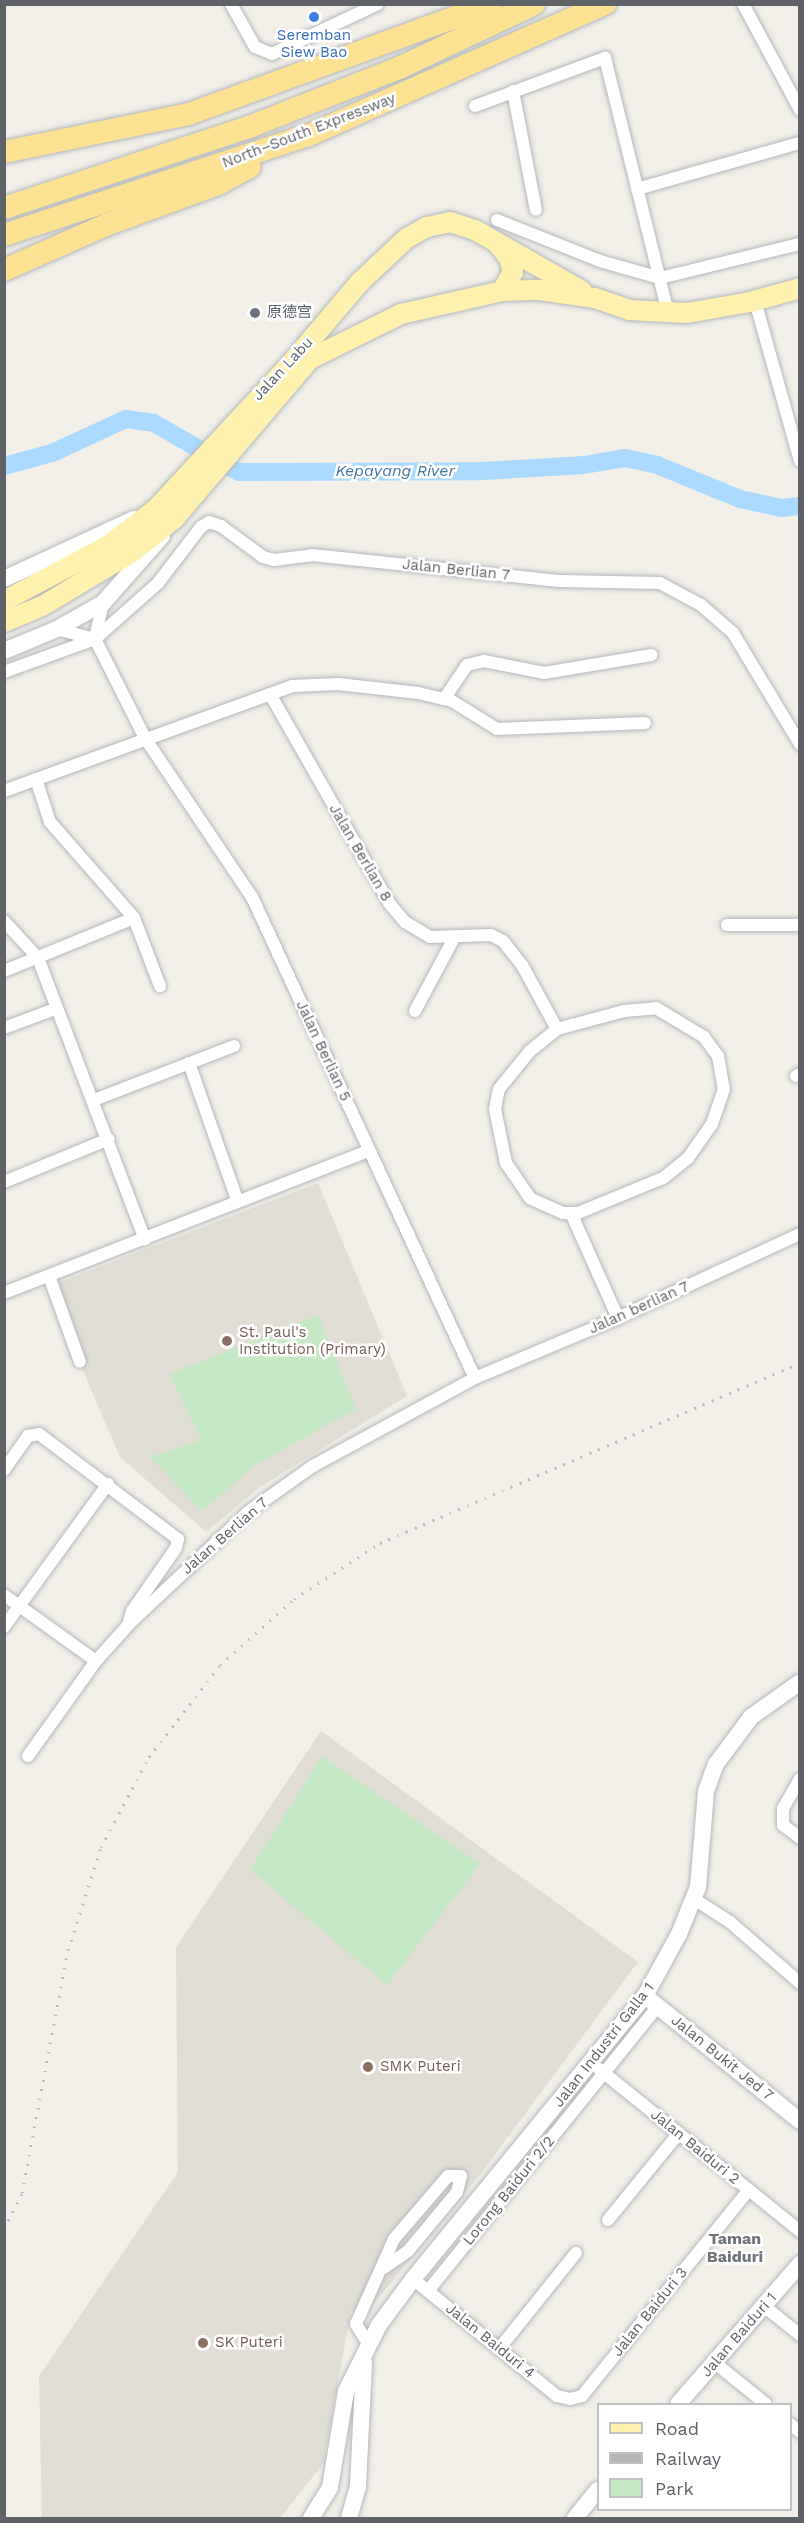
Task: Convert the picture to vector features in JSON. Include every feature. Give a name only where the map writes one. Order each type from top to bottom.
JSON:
[{"type":"highway","points":[[4,152],[189,114],[492,4]]},
{"type":"highway","name":"North–South Expressway","points":[[4,208],[249,127],[401,67],[534,4]]},
{"type":"highway","name":"North–South Expressway","points":[[4,236],[309,135],[605,4]]},
{"type":"highway","points":[[4,270],[106,225],[218,184],[309,135]]},
{"type":"main road","name":"Jalan Labu","points":[[4,651],[57,629],[103,603],[123,585],[177,506],[358,283],[407,238],[427,227],[450,222],[496,242],[595,298],[629,310],[668,312],[755,301],[800,288]]},
{"type":"main road","points":[[496,242],[508,258],[513,272],[502,291]]},
{"type":"main road","name":"Jalan Labu","points":[[243,423],[322,351],[401,315],[502,291],[539,290],[595,298]]},
{"type":"main road","points":[[4,622],[44,605],[134,550],[177,506]]},
{"type":"main road","name":"Jalan Labu","points":[[4,579],[156,509],[177,506]]},
{"type":"main road","points":[[4,602],[109,545],[156,509]]},
{"type":"main road","name":"Jalan Industri Galla 1","points":[[311,2518],[330,2487],[346,2391],[367,2350],[412,2279],[598,2068],[652,2001],[694,1899],[706,1791],[716,1764],[750,1717],[800,1682]]},
{"type":"main road","name":"Jalan Bukit Jed 7","points":[[652,2001],[800,2121]]},
{"type":"main road","name":"Jalan Baiduri 1","points":[[679,2403],[800,2264]]},
{"type":"main road","points":[[349,2518],[358,2486],[367,2350]]},
{"type":"main road","points":[[575,2518],[597,2491]]},
{"type":"street","points":[[231,4],[249,39],[262,53],[272,54],[378,4]]},
{"type":"street","points":[[743,4],[800,110]]},
{"type":"street","points":[[475,106],[605,58],[668,312]]},
{"type":"street","points":[[513,92],[536,210]]},
{"type":"street","points":[[637,189],[800,143]]},
{"type":"street","points":[[497,220],[600,261],[660,278],[800,244]]},
{"type":"street","points":[[755,301],[800,461]]},
{"type":"street","name":"Jalan Berlian 7","points":[[95,639],[158,583],[201,527],[209,522],[221,526],[263,557],[274,560],[312,555],[559,581],[660,583],[701,605],[733,633],[800,744]]},
{"type":"street","points":[[95,639],[103,603]]},
{"type":"street","points":[[57,629],[95,639]]},
{"type":"street","points":[[4,672],[95,639]]},
{"type":"street","name":"Jalan Berlian 5","points":[[95,639],[145,738],[252,897],[475,1378]]},
{"type":"street","points":[[444,699],[467,665],[484,661],[544,673],[651,655]]},
{"type":"street","points":[[4,791],[292,686],[338,684],[444,699],[497,729],[645,723]]},
{"type":"street","name":"Jalan Berlian 8","points":[[270,694],[388,903],[405,922],[430,938],[491,935],[503,940],[522,965],[557,1029]]},
{"type":"street","points":[[36,779],[50,822],[134,918],[160,986]]},
{"type":"street","points":[[4,970],[134,918]]},
{"type":"street","points":[[4,921],[38,958],[55,1009],[109,1138],[145,1239]]},
{"type":"street","points":[[727,925],[800,925]]},
{"type":"street","points":[[415,1011],[454,938]]},
{"type":"street","points":[[656,1008],[704,1037],[718,1056],[724,1089],[712,1124],[680,1165],[663,1178],[571,1213],[530,1198],[518,1183],[506,1163],[495,1109],[499,1089],[510,1074],[557,1029],[624,1011],[656,1008]]},
{"type":"street","points":[[4,1028],[55,1009]]},
{"type":"street","points":[[94,1100],[234,1046]]},
{"type":"street","points":[[189,1063],[238,1202]]},
{"type":"street","points":[[4,1182],[109,1138]]},
{"type":"street","points":[[4,1293],[369,1151]]},
{"type":"street","points":[[571,1213],[618,1318]]},
{"type":"street","name":"Jalan berlian 7","points":[[475,1378],[618,1318],[800,1234]]},
{"type":"street","points":[[50,1276],[80,1362]]},
{"type":"street","name":"Jalan Berlian 7","points":[[28,1756],[96,1661],[130,1623],[247,1513],[313,1466],[475,1378]]},
{"type":"street","points":[[4,1470],[34,1433],[108,1484],[178,1539],[176,1548],[132,1611],[130,1623]]},
{"type":"street","points":[[4,1627],[108,1484]]},
{"type":"street","points":[[4,1594],[96,1661]]},
{"type":"street","points":[[800,1779],[783,1808],[783,1825],[800,1838]]},
{"type":"street","points":[[694,1899],[730,1922],[800,1983]]},
{"type":"street","name":"Jalan Baiduri 2","points":[[598,2068],[800,2231]]},
{"type":"street","name":"Lorong Baiduri 2/2","points":[[428,2291],[598,2068]]},
{"type":"street","points":[[608,2220],[679,2133]]},
{"type":"street","points":[[367,2350],[356,2324],[384,2268],[394,2239],[448,2176],[461,2176],[462,2181],[457,2192],[408,2251],[384,2268]]},
{"type":"street","name":"Jalan Baiduri 3","points":[[570,2399],[582,2396],[749,2190]]},
{"type":"street","points":[[499,2349],[576,2253]]},
{"type":"street","name":"Jalan Baiduri 4","points":[[412,2279],[557,2396],[570,2399]]},
{"type":"street","points":[[764,2306],[800,2335]]},
{"type":"street","points":[[715,2363],[765,2403]]},
{"type":"shaded area","name":"St. Paul's Institution (Primary)","points":[[318,1183],[407,1396],[260,1487],[206,1532],[120,1457],[47,1287]]},
{"type":"shaded area","name":"SMK Puteri","points":[[321,1731],[638,1962],[482,2172],[362,2318],[351,2310],[323,2464],[280,2518],[42,2518],[39,2376],[178,2172],[176,1947]]},
{"type":"green space","points":[[318,1315],[356,1409],[257,1464],[202,1511],[150,1457],[201,1440],[169,1374]]},
{"type":"green space","points":[[322,1756],[480,1864],[387,1985],[250,1870]]},
{"type":"waterway","name":"Kepayang River","points":[[4,466],[52,453],[126,419],[154,423],[239,472],[483,471],[584,465],[625,458],[657,465],[740,499],[781,508],[800,506]]},
{"type":"railway","points":[[4,2229],[22,2193],[68,1950],[101,1847],[149,1757],[220,1665],[294,1599],[380,1543],[800,1363]]},
{"type":"place","name":"Seremban Siew Bao","points":[[314,17]]},
{"type":"place","name":"原德宫","points":[[255,313]]},
{"type":"place","name":"St. Paul's Institution (Primary)","points":[[227,1341]]},
{"type":"place","name":"SMK Puteri","points":[[368,2067]]},
{"type":"place","name":"SK Puteri","points":[[203,2343]]},
{"type":"district","name":"Taman Baiduri","points":[[735,2248]]}]
